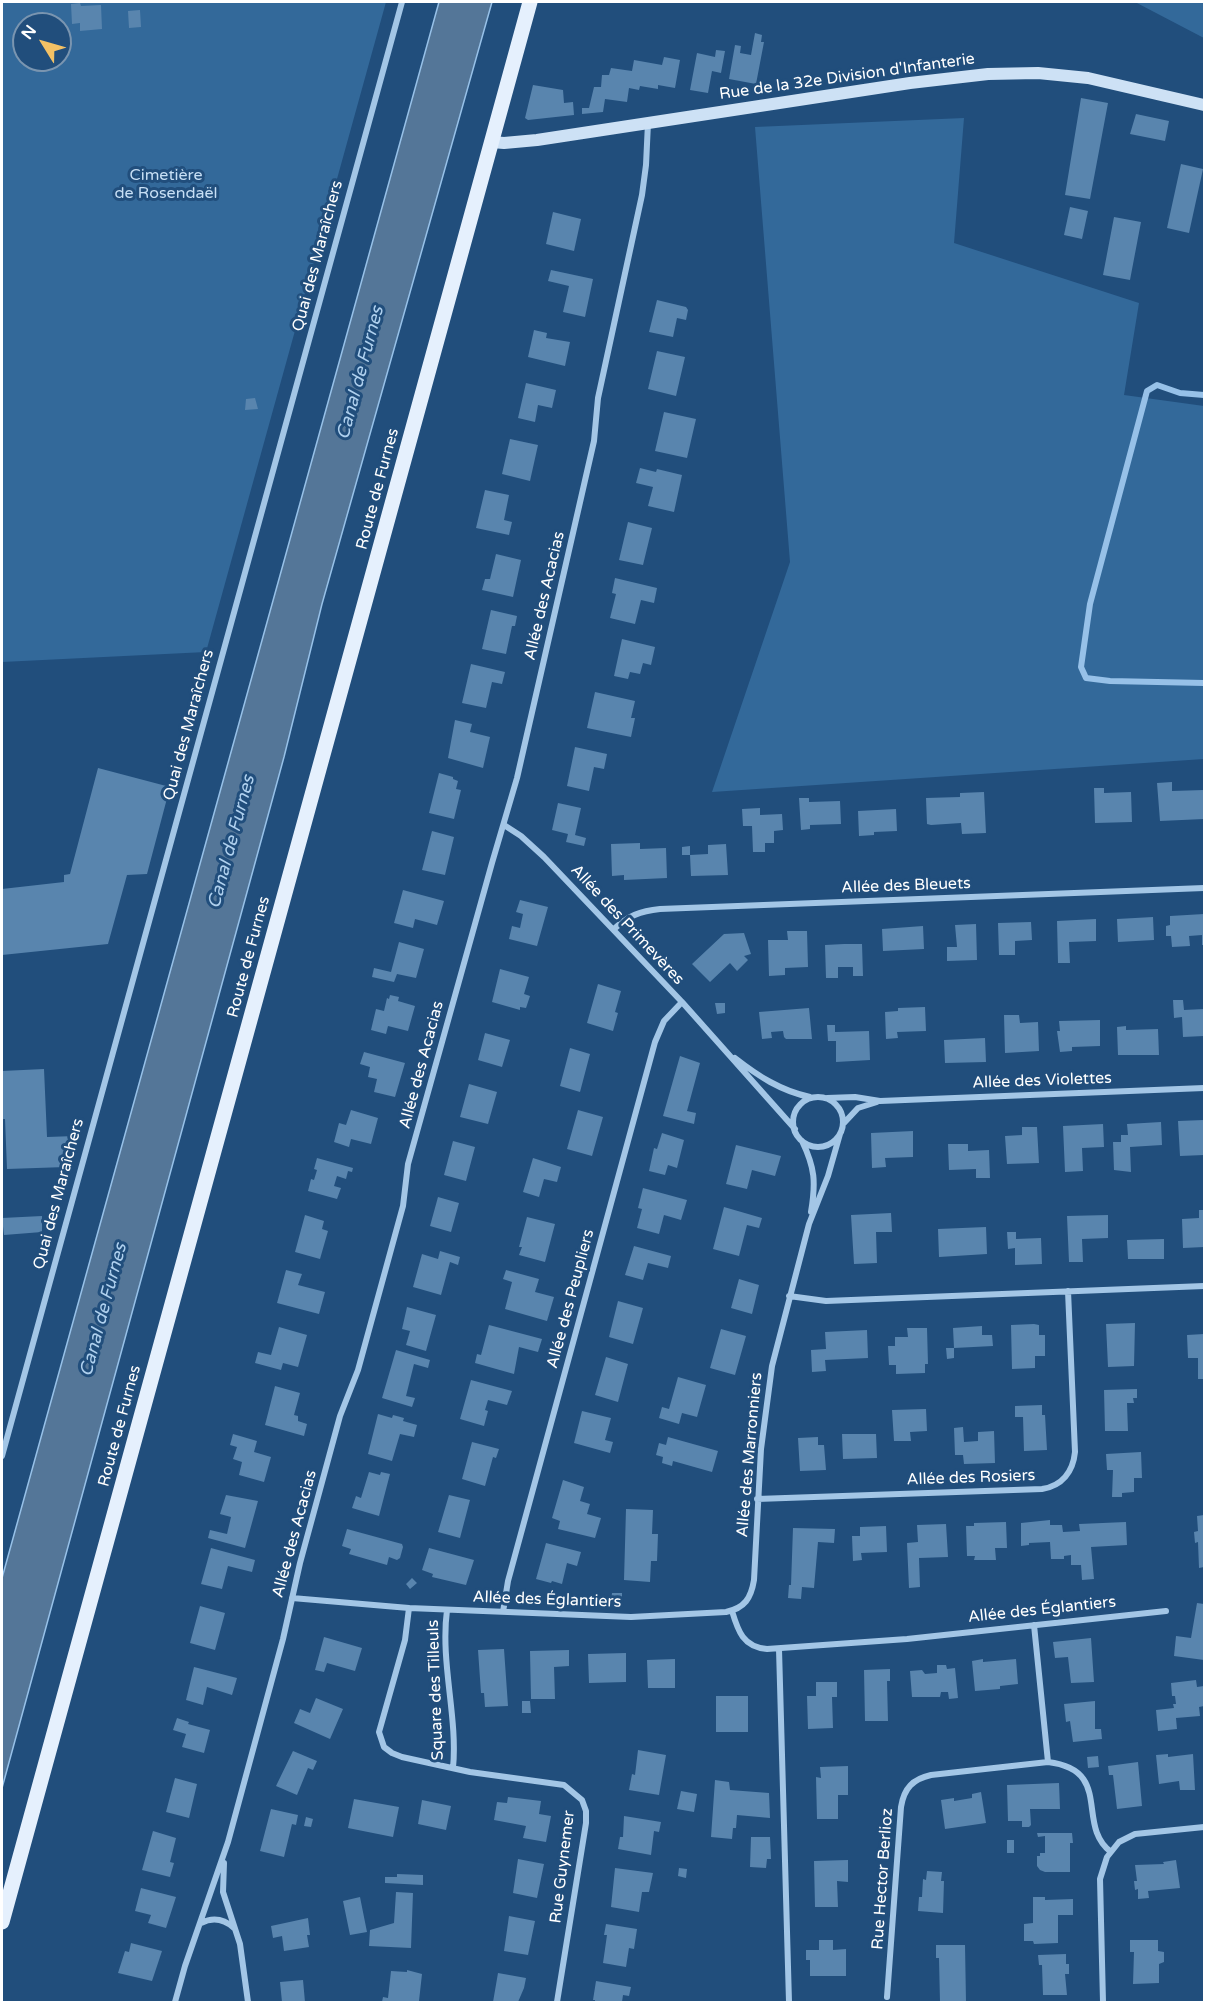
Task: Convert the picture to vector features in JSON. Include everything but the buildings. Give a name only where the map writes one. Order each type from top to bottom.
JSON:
[{"type":"main road","name":"Route de Furnes","points":[[2,1922],[530,2]]},
{"type":"main road","name":"Rue de la 32e Division d'Infanterie","points":[[492,142],[520,142],[921,81],[1005,73],[1038,73],[1088,78],[1204,105]]},
{"type":"street","name":"Quai des Maraîchers","points":[[2,1456],[402,2]]},
{"type":"street","name":"Allée des Acacias","points":[[175,2002],[185,1966],[228,1842],[286,1629],[300,1563],[340,1416],[358,1370],[403,1206],[408,1164],[517,778],[594,441],[598,398],[644,182],[648,123]]},
{"type":"street","name":"Allée des Primevères","points":[[504,825],[536,848],[614,929],[795,1129]]},
{"type":"street","name":"Allée des Bleuets","points":[[614,929],[625,919],[638,912],[660,909],[1204,888]]},
{"type":"street","name":"Allée des Peupliers","points":[[503,1612],[510,1572],[655,1042],[664,1021],[682,1002]]},
{"type":"street","name":"Allée des Primevères","points":[[725,1050],[773,1084],[794,1093],[812,1097]]},
{"type":"street","name":"Allée des Violettes","points":[[827,1098],[855,1097],[880,1101],[1204,1088]]},
{"type":"street","points":[[812,1097],[827,1098],[839,1108],[843,1124],[840,1134],[831,1143],[812,1146],[801,1139],[795,1129],[794,1119],[803,1102],[812,1097]]},
{"type":"street","name":"Allée des Violettes","points":[[843,1124],[858,1108],[880,1101]]},
{"type":"street","name":"Allée des Marronniers","points":[[732,1611],[747,1602],[752,1591],[757,1499],[767,1390],[776,1348],[809,1224],[828,1176],[840,1134]]},
{"type":"street","name":"Allée des Marronniers","points":[[801,1139],[811,1161],[814,1176],[809,1224]]},
{"type":"street","points":[[789,1296],[826,1301],[1204,1286]]},
{"type":"street","name":"Allée des Rosiers","points":[[757,1499],[1042,1489],[1056,1485],[1070,1471],[1076,1452],[1068,1291]]},
{"type":"street","name":"Allée des Églantiers","points":[[292,1598],[409,1608],[637,1617],[732,1611],[738,1631],[748,1644],[762,1649],[907,1638],[1166,1611]]},
{"type":"street","name":"Square des Tilleuls","points":[[409,1608],[405,1640],[380,1726],[379,1737],[384,1747],[396,1756],[453,1768],[454,1746],[444,1639],[447,1610]]},
{"type":"street","points":[[1034,1625],[1048,1762]]},
{"type":"street","points":[[779,1649],[789,2002]]},
{"type":"street","name":"Rue Hector Berlioz","points":[[887,1997],[901,1807],[906,1790],[918,1778],[1048,1762],[1061,1765],[1072,1770],[1086,1783],[1090,1792],[1097,1837],[1111,1852]]},
{"type":"street","name":"Rue Guynemer","points":[[453,1768],[564,1785],[582,1800],[586,1811],[586,1823],[557,2002]]},
{"type":"street","points":[[1103,2002],[1100,1879],[1111,1852],[1124,1839],[1135,1834],[1204,1827]]},
{"type":"street","points":[[228,1842],[223,1870],[223,1892],[240,1944],[248,2002]]},
{"type":"street","points":[[201,1923],[210,1919],[218,1919],[229,1924],[236,1931]]},
{"type":"green space","name":"Cimetière de Rosendaël","points":[[2,2],[386,2],[206,652],[2,662]]},
{"type":"green space","points":[[1135,2],[1204,2],[1204,38],[1202,37]]},
{"type":"green space","points":[[964,118],[954,243],[1139,303],[1124,395],[1204,406],[1204,759],[712,792],[790,562],[755,127]]},
{"type":"water","name":"Canal de Furnes","points":[[439,2],[492,2],[322,604],[284,757],[2,1788],[2,1578]]},
{"type":"waterway","points":[[1204,395],[1180,393],[1157,385],[1147,391],[1090,604],[1081,667],[1086,678],[1110,681],[1204,683]]}]
